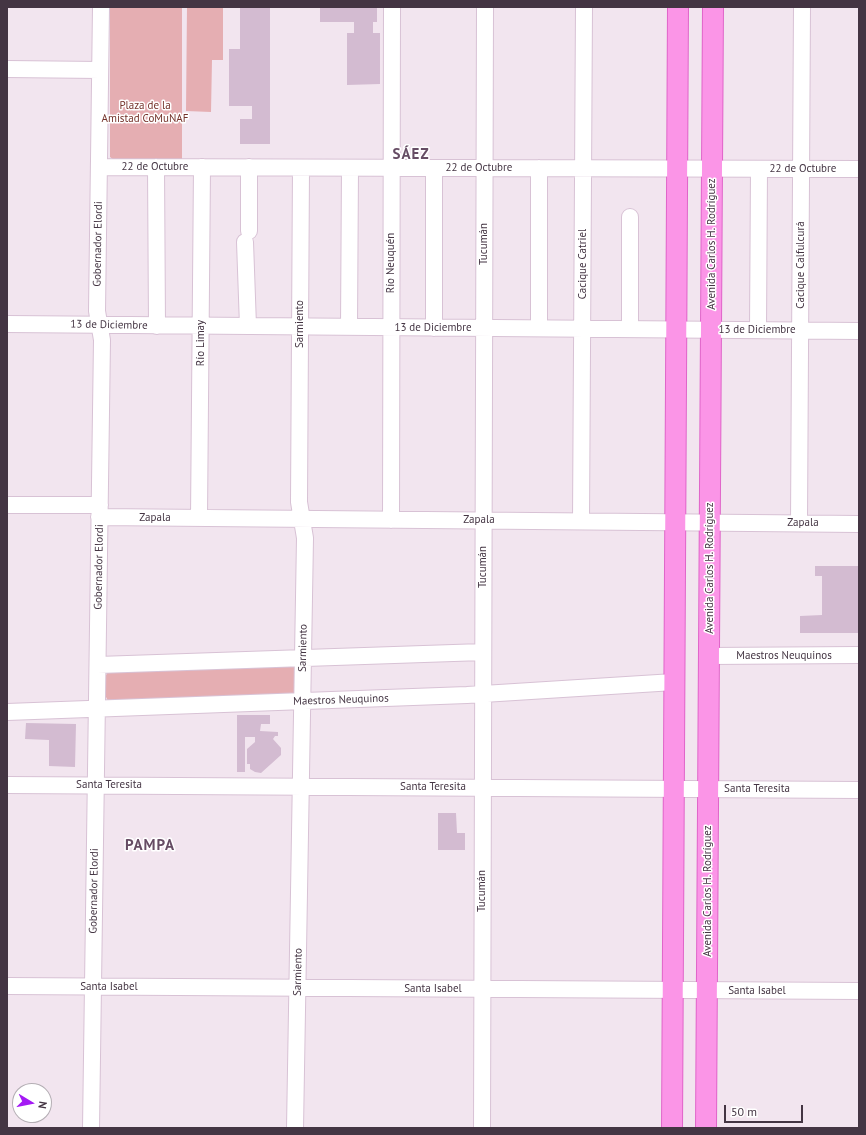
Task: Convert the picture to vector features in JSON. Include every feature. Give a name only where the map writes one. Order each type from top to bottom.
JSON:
[{"type":"main road","points":[[672,1128],[678,7]]},
{"type":"main road","name":"Avenida Carlos H. Rodríguez","points":[[706,1128],[713,7]]},
{"type":"street","name":"Gobernador Elordi","points":[[91,1128],[102,337],[97,310],[101,7]]},
{"type":"street","name":"Río Neuquén","points":[[390,520],[392,7]]},
{"type":"street","name":"Tucumán","points":[[482,1128],[485,7]]},
{"type":"street","name":"Cacique Catriel","points":[[581,521],[584,7]]},
{"type":"street","name":"Cacique Calfulcurá","points":[[799,523],[802,7]]},
{"type":"street","points":[[7,69],[100,70]]},
{"type":"street","name":"22 de Octubre","points":[[99,167],[859,169]]},
{"type":"street","points":[[156,167],[157,326]]},
{"type":"street","name":"Río Limay","points":[[199,518],[202,167]]},
{"type":"street","points":[[248,326],[247,237],[249,168]]},
{"type":"street","name":"Sarmiento","points":[[295,1128],[305,538],[299,502],[301,168]]},
{"type":"street","points":[[349,327],[350,168]]},
{"type":"street","points":[[434,168],[434,328]]},
{"type":"street","points":[[539,168],[539,328]]},
{"type":"street","points":[[758,330],[759,169]]},
{"type":"street","points":[[630,217],[630,329]]},
{"type":"street","name":"13 de Diciembre","points":[[7,324],[859,331]]},
{"type":"street","name":"Zapala","points":[[7,505],[199,518],[859,524]]},
{"type":"street","points":[[98,665],[483,652]]},
{"type":"street","name":"Maestros Neuquinos","points":[[709,656],[859,655]]},
{"type":"street","name":"Maestros Neuquinos","points":[[7,712],[483,694],[674,682]]},
{"type":"street","name":"Santa Teresita","points":[[7,785],[859,790]]},
{"type":"street","name":"Santa Isabel","points":[[7,986],[859,991]]},
{"type":"green space","name":"Plaza de la Amistad CoMuNAF","points":[[110,7],[182,7],[182,161],[114,160],[110,157]]},
{"type":"green space","points":[[187,7],[223,7],[223,60],[212,60],[211,112],[186,111]]},
{"type":"green space","points":[[295,666],[294,695],[108,701],[106,697],[105,677],[109,670]]},
{"type":"building","points":[[240,7],[270,7],[270,144],[240,144],[240,119],[252,119],[252,106],[229,106],[229,49],[240,49]]},
{"type":"building","points":[[320,7],[377,7],[377,22],[373,22],[373,33],[380,33],[380,84],[347,85],[347,33],[354,33],[354,22],[320,22]]},
{"type":"building","points":[[815,566],[859,566],[859,633],[800,633],[800,616],[822,615],[822,576],[815,576]]},
{"type":"building","points":[[237,715],[270,715],[270,724],[261,724],[260,731],[278,732],[278,736],[275,736],[273,739],[281,748],[281,755],[261,773],[250,769],[250,764],[247,764],[247,749],[255,742],[255,737],[245,737],[245,772],[237,772]]},
{"type":"building","points":[[26,723],[76,724],[75,767],[49,766],[49,740],[25,739]]},
{"type":"building","points":[[438,813],[456,813],[457,833],[465,833],[465,850],[438,850]]},
{"type":"district","name":"SÁEZ","points":[[411,155]]},
{"type":"district","name":"PAMPA","points":[[150,846]]}]
